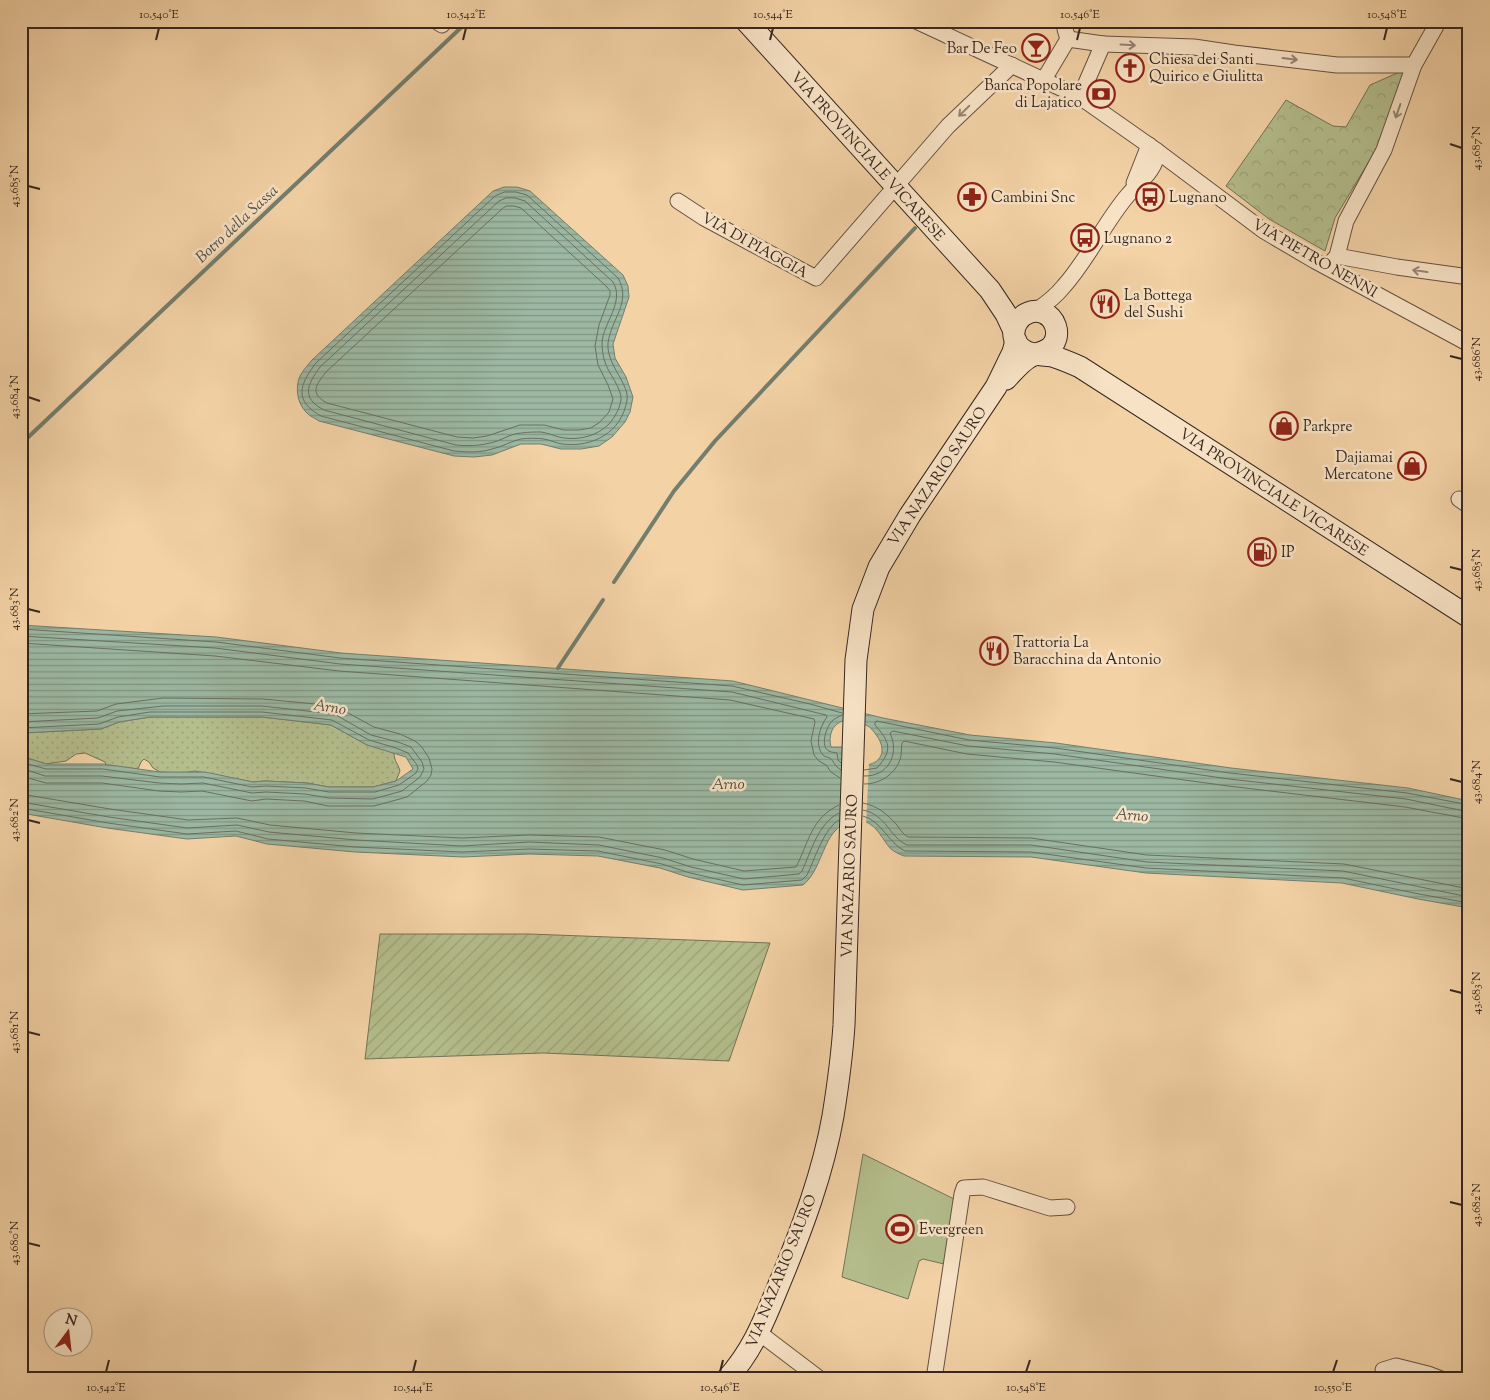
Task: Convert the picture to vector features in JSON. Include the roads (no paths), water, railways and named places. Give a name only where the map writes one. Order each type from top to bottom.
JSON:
[{"type":"main road","name":"VIA PROVINCIALE VICARESE","points":[[746,21],[990,290],[1006,314],[1015,336]]},
{"type":"main road","name":"VIA PROVINCIALE VICARESE","points":[[990,290],[1015,305],[1033,312]]},
{"type":"main road","points":[[1033,312],[1047,315],[1052,320],[1056,331],[1052,347],[1036,354],[1022,350],[1015,336],[1016,324],[1020,318],[1033,312]]},
{"type":"main road","name":"VIA PROVINCIALE VICARESE","points":[[1056,331],[1080,367]]},
{"type":"main road","name":"VIA NAZARIO SAURO","points":[[727,1379],[746,1355],[758,1334],[785,1269],[815,1188],[833,1117],[844,1025],[856,660],[863,609],[883,559],[910,515],[996,388],[1013,352],[1015,336]]},
{"type":"main road","name":"VIA PROVINCIALE VICARESE","points":[[1036,354],[1060,359],[1080,367],[1469,617]]},
{"type":"main road","name":"VIA NAZARIO SAURO","points":[[996,388],[1023,362],[1036,354]]},
{"type":"street","name":"VIA PIETRO NENNI","points":[[916,21],[1080,98],[1153,148],[1264,231],[1469,344]]},
{"type":"street","points":[[1043,81],[1068,39],[1065,28],[1068,21]]},
{"type":"street","points":[[1327,267],[1337,256],[1346,221],[1384,150],[1414,65],[1436,26]]},
{"type":"street","points":[[1068,39],[1103,44],[1194,47],[1337,65],[1414,65]]},
{"type":"street","points":[[1080,98],[1103,44]]},
{"type":"street","name":"VIA DI PIAGGIA","points":[[678,201],[704,218],[816,278],[948,126],[1012,66]]},
{"type":"street","points":[[1033,312],[1053,298],[1066,284],[1128,196],[1147,175],[1155,164],[1153,148]]},
{"type":"street","points":[[1128,196],[1153,148]]},
{"type":"street","points":[[1147,175],[1162,167],[1177,166]]},
{"type":"street","points":[[1337,256],[1469,277]]},
{"type":"street","points":[[1056,331],[1058,305],[1066,284]]},
{"type":"street","points":[[934,1379],[964,1188],[983,1188],[1050,1208],[1067,1207]]},
{"type":"street","points":[[766,1338],[820,1379]]},
{"type":"street","points":[[1383,1370],[1396,1366],[1441,1379]]},
{"type":"water","points":[[504,187],[517,187],[530,191],[623,275],[628,286],[629,297],[613,344],[615,358],[626,377],[633,397],[630,412],[625,422],[612,437],[599,446],[581,449],[561,449],[541,444],[521,444],[492,455],[474,457],[454,456],[319,421],[307,413],[299,400],[298,380],[312,360],[493,191]]},
{"type":"water","name":"Arno","points":[[21,625],[216,637],[341,653],[733,681],[883,718],[970,735],[1056,743],[1231,768],[1408,788],[1469,801],[1469,908],[1342,883],[1146,873],[1031,857],[904,856],[887,845],[877,830],[866,822],[846,823],[837,828],[816,867],[803,885],[743,890],[688,877],[660,868],[598,856],[529,854],[463,857],[355,852],[267,844],[236,836],[187,839],[107,828],[21,813],[21,756],[46,764],[103,764],[160,772],[205,772],[253,782],[307,783],[329,787],[373,787],[396,781],[413,769],[406,757],[367,745],[331,725],[262,717],[150,717],[119,722],[101,729],[21,733]],"holes":[[[843,721],[863,724],[874,731],[880,741],[882,750],[877,761],[867,765],[843,747],[831,747],[832,731],[836,725]]]},
{"type":"waterway","name":"Botro della Sassa","points":[[21,444],[468,21]]},
{"type":"waterway","points":[[614,582],[674,491],[715,441],[915,228]]},
{"type":"waterway","points":[[558,668],[603,600]]},
{"type":"place","name":"Bar De Feo","points":[[1036,48]]},
{"type":"place","name":"Chiesa dei Santi Quirico e Giulitta","points":[[1130,68]]},
{"type":"place","name":"Banca Popolare di Lajatico","points":[[1101,94]]},
{"type":"place","name":"Cambini Snc","points":[[972,197]]},
{"type":"place","name":"Lugnano","points":[[1150,197]]},
{"type":"place","name":"Lugnano 2","points":[[1085,238]]},
{"type":"place","name":"La Bottega del Sushi","points":[[1105,304]]},
{"type":"place","name":"Parkpre","points":[[1284,426]]},
{"type":"place","name":"Dajiamai Mercatone","points":[[1412,466]]},
{"type":"place","name":"IP","points":[[1262,552]]},
{"type":"place","name":"Trattoria La Baracchina da Antonio","points":[[994,651]]},
{"type":"place","name":"Evergreen","points":[[900,1229]]}]
